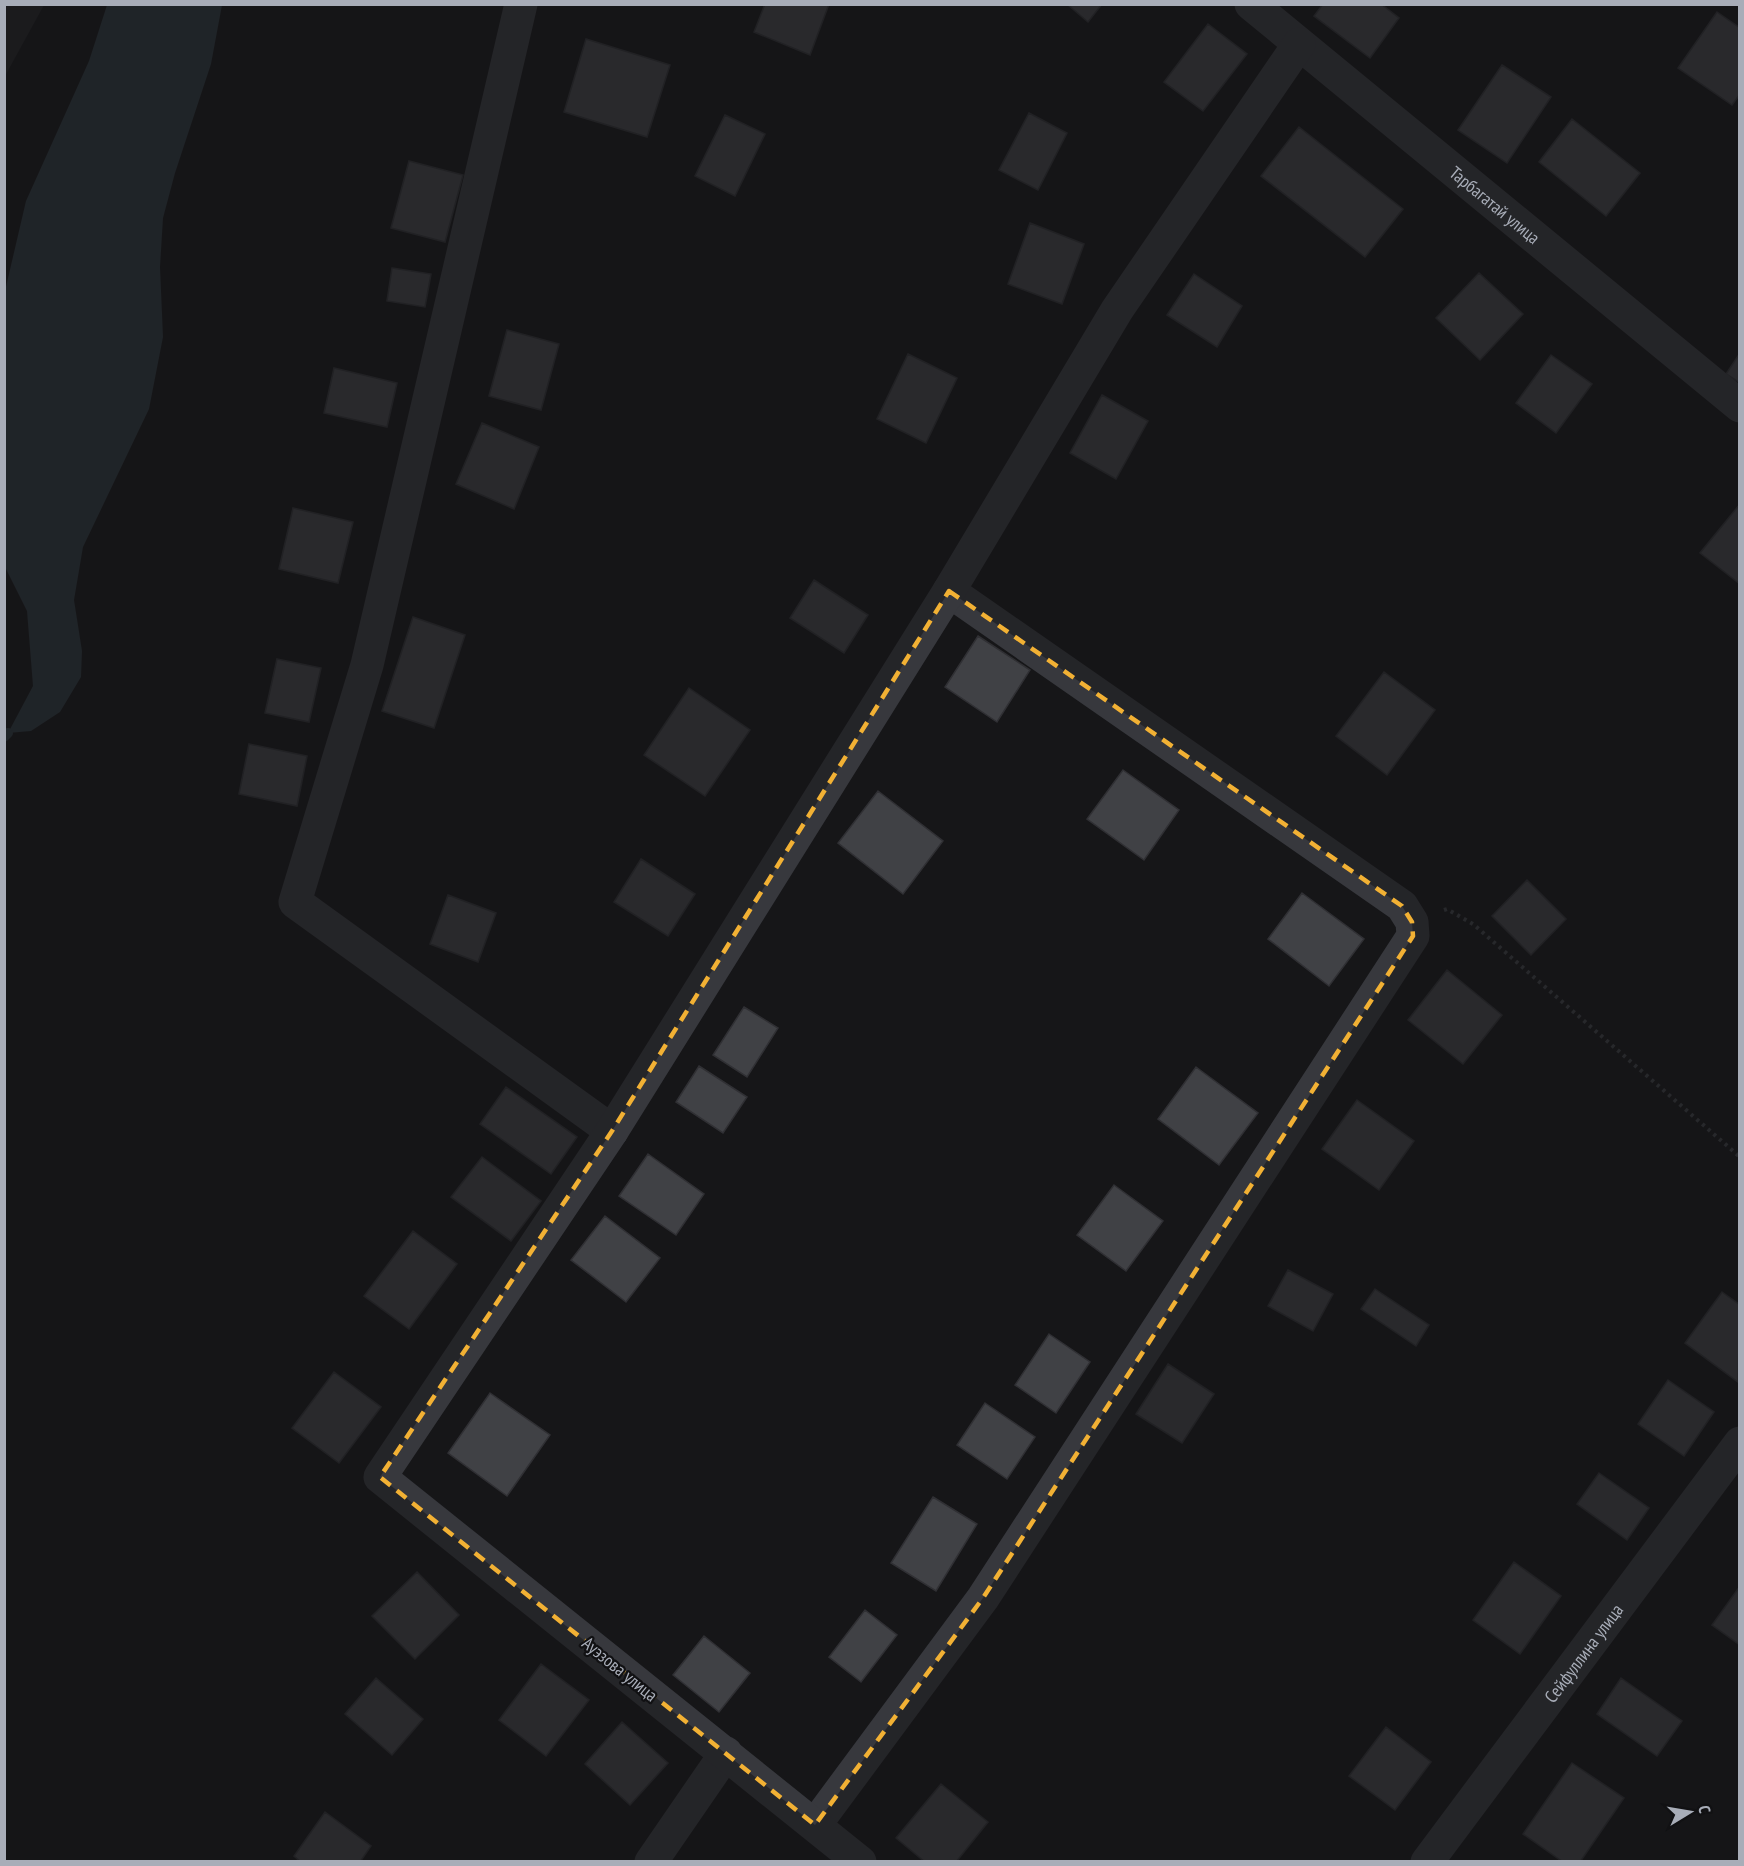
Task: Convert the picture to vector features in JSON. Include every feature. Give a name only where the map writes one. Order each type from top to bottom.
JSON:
[{"type":"street","points":[[521,4],[367,665],[295,902],[612,1131],[949,591],[1117,310],[1299,44]]},
{"type":"street","name":"Тарбагатай улица","points":[[1251,4],[1740,405]]},
{"type":"street","points":[[815,1825],[983,1598],[1413,936],[1412,922],[1402,906],[949,591]]},
{"type":"street","name":"Ауэзова улица","points":[[612,1131],[380,1477],[860,1862]]},
{"type":"street","name":"Сейфуллина улица","points":[[1427,1862],[1740,1443]]},
{"type":"street","points":[[651,1862],[726,1753]]},
{"type":"path","points":[[1412,922],[1446,909],[1473,924],[1740,1157]]},
{"type":"highlighted area","points":[[949,591],[1402,906],[1412,922],[1413,936],[983,1598],[815,1825],[380,1477],[612,1131]]},
{"type":"shaded area","points":[[4,5],[44,5],[5,76]]},
{"type":"shaded area","points":[[107,5],[222,5],[211,64],[175,173],[163,218],[160,267],[163,337],[149,409],[83,547],[74,600],[82,651],[81,677],[60,712],[31,731],[8,733],[33,686],[27,611],[5,567],[5,291],[26,201],[89,61]]},
{"type":"building","points":[[765,4],[829,4],[810,55],[754,32]]},
{"type":"building","points":[[1067,4],[1102,4],[1088,22]]},
{"type":"building","points":[[1323,4],[1381,4],[1399,18],[1370,58],[1314,16]]},
{"type":"building","points":[[1717,12],[1740,28],[1740,94],[1732,105],[1678,68]]},
{"type":"building","points":[[1208,24],[1247,54],[1203,111],[1164,82]]},
{"type":"building","points":[[586,39],[670,65],[647,137],[564,112]]},
{"type":"building","points":[[1502,65],[1551,97],[1507,163],[1458,130]]},
{"type":"building","points":[[1029,113],[1067,133],[1038,190],[999,170]]},
{"type":"building","points":[[725,115],[765,134],[735,196],[695,176]]},
{"type":"building","points":[[1572,119],[1640,173],[1606,216],[1539,162]]},
{"type":"building","points":[[1299,127],[1403,209],[1365,257],[1261,176]]},
{"type":"building","points":[[409,161],[463,175],[445,242],[391,228]]},
{"type":"building","points":[[1030,223],[1084,244],[1062,304],[1008,284]]},
{"type":"building","points":[[392,268],[431,274],[425,307],[387,301]]},
{"type":"building","points":[[1479,273],[1523,314],[1480,360],[1436,318]]},
{"type":"building","points":[[1194,274],[1242,306],[1217,347],[1167,315]]},
{"type":"building","points":[[507,330],[559,344],[541,410],[489,396]]},
{"type":"building","points":[[1740,353],[1740,383],[1726,374]]},
{"type":"building","points":[[908,354],[957,378],[926,443],[877,419]]},
{"type":"building","points":[[1551,355],[1592,384],[1556,433],[1516,403]]},
{"type":"building","points":[[334,368],[397,383],[387,427],[324,413]]},
{"type":"building","points":[[1102,395],[1148,421],[1116,479],[1070,453]]},
{"type":"building","points":[[482,423],[539,447],[514,509],[456,484]]},
{"type":"building","points":[[1740,504],[1740,584],[1700,553]]},
{"type":"building","points":[[293,508],[353,522],[338,583],[279,569]]},
{"type":"building","points":[[814,580],[868,615],[844,653],[790,618]]},
{"type":"building","points":[[413,617],[465,635],[434,728],[382,711]]},
{"type":"building","points":[[978,636],[1030,670],[997,722],[945,687]]},
{"type":"building","points":[[277,659],[321,668],[309,722],[265,713]]},
{"type":"building","points":[[1384,672],[1435,710],[1387,775],[1336,736]]},
{"type":"building","points":[[689,688],[750,730],[705,796],[644,755]]},
{"type":"building","points":[[249,744],[307,756],[297,806],[239,794]]},
{"type":"building","points":[[1123,770],[1179,810],[1144,860],[1087,819]]},
{"type":"building","points":[[878,791],[943,841],[903,894],[838,843]]},
{"type":"building","points":[[641,859],[695,894],[668,936],[614,902]]},
{"type":"building","points":[[1527,880],[1566,919],[1531,955],[1492,916]]},
{"type":"building","points":[[1302,893],[1364,939],[1329,986],[1268,939]]},
{"type":"building","points":[[448,895],[496,913],[478,962],[430,944]]},
{"type":"building","points":[[1447,970],[1502,1015],[1463,1064],[1408,1020]]},
{"type":"building","points":[[744,1007],[778,1028],[747,1077],[713,1055]]},
{"type":"building","points":[[699,1066],[747,1097],[723,1133],[676,1102]]},
{"type":"building","points":[[1196,1067],[1258,1113],[1219,1165],[1158,1119]]},
{"type":"building","points":[[506,1087],[577,1137],[551,1174],[480,1124]]},
{"type":"building","points":[[1357,1100],[1414,1141],[1379,1190],[1322,1149]]},
{"type":"building","points":[[648,1154],[704,1194],[676,1235],[619,1196]]},
{"type":"building","points":[[482,1157],[541,1201],[511,1241],[451,1197]]},
{"type":"building","points":[[1114,1185],[1163,1221],[1126,1271],[1077,1235]]},
{"type":"building","points":[[605,1216],[660,1258],[626,1302],[571,1260]]},
{"type":"building","points":[[413,1231],[457,1264],[409,1329],[364,1296]]},
{"type":"building","points":[[1288,1270],[1333,1294],[1313,1331],[1268,1306]]},
{"type":"building","points":[[1375,1289],[1429,1325],[1416,1346],[1361,1309]]},
{"type":"building","points":[[1722,1292],[1740,1305],[1738,1382],[1685,1343]]},
{"type":"building","points":[[1049,1334],[1090,1362],[1056,1413],[1015,1385]]},
{"type":"building","points":[[1168,1364],[1214,1394],[1182,1443],[1136,1414]]},
{"type":"building","points":[[334,1372],[381,1407],[339,1463],[292,1428]]},
{"type":"building","points":[[1668,1380],[1714,1412],[1684,1456],[1638,1424]]},
{"type":"building","points":[[490,1393],[550,1435],[507,1496],[448,1453]]},
{"type":"building","points":[[985,1403],[1035,1437],[1007,1479],[957,1445]]},
{"type":"building","points":[[1599,1473],[1649,1508],[1627,1540],[1577,1504]]},
{"type":"building","points":[[933,1497],[977,1524],[936,1591],[891,1563]]},
{"type":"building","points":[[1514,1562],[1561,1596],[1520,1654],[1473,1620]]},
{"type":"building","points":[[417,1572],[459,1615],[415,1659],[372,1616]]},
{"type":"building","points":[[1740,1586],[1740,1645],[1712,1625]]},
{"type":"building","points":[[865,1610],[897,1635],[861,1682],[829,1657]]},
{"type":"building","points":[[704,1636],[750,1673],[719,1712],[673,1675]]},
{"type":"building","points":[[541,1664],[589,1700],[546,1756],[499,1720]]},
{"type":"building","points":[[376,1678],[423,1719],[392,1755],[345,1714]]},
{"type":"building","points":[[1621,1678],[1682,1721],[1657,1756],[1597,1714]]},
{"type":"building","points":[[622,1722],[668,1763],[630,1805],[585,1764]]},
{"type":"building","points":[[1386,1727],[1431,1762],[1395,1810],[1349,1776]]},
{"type":"building","points":[[1572,1763],[1624,1798],[1580,1862],[1563,1862],[1523,1834]]},
{"type":"building","points":[[941,1784],[988,1822],[956,1862],[925,1862],[896,1838]]},
{"type":"building","points":[[325,1812],[371,1846],[360,1862],[301,1862],[294,1856]]},
{"type":"waterway","points":[[4,737],[8,733]]}]
